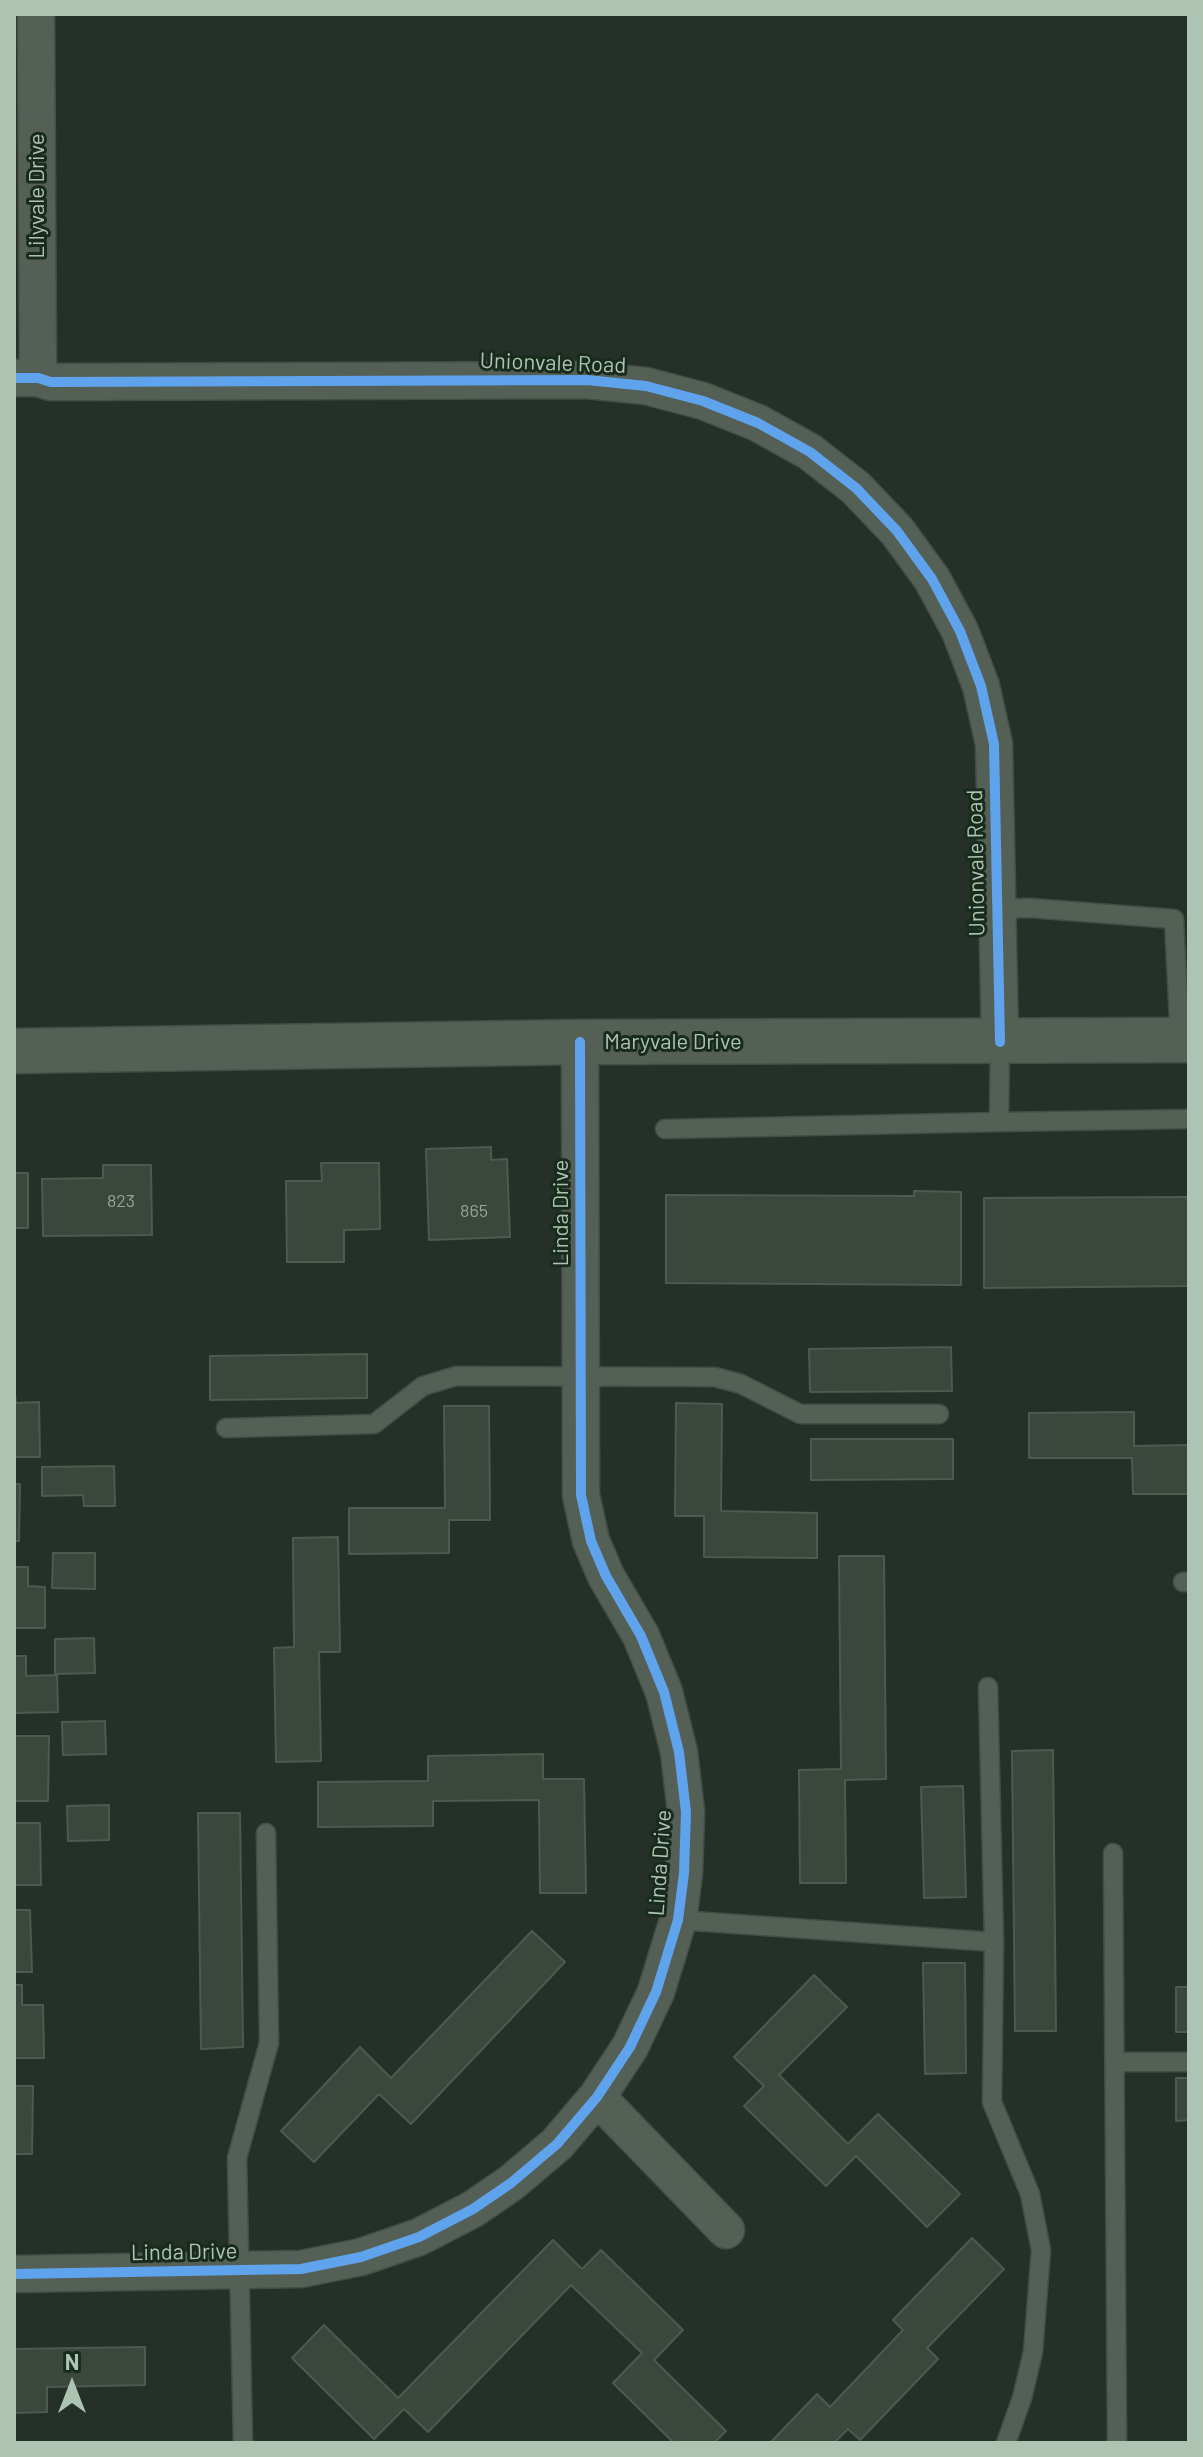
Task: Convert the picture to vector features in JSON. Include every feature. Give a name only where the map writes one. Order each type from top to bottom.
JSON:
[{"type":"street","name":"Lilyvale Drive","points":[[26,378],[36,14]]},
{"type":"street","name":"Unionvale Road","points":[[26,378],[51,382],[587,380],[646,386],[703,401],[758,423],[810,452],[877,510],[932,579],[960,631],[981,686],[994,744],[1000,1042]]},
{"type":"street","name":"Maryvale Drive","points":[[14,1051],[580,1042],[1184,1040]]},
{"type":"street","name":"Linda Drive","points":[[14,2274],[301,2269],[361,2257],[419,2237],[473,2209],[511,2183],[557,2144],[597,2097],[630,2047],[656,1992],[678,1920],[684,1873],[686,1812],[679,1752],[664,1692],[641,1636],[606,1576],[591,1541],[581,1495],[580,1042]]},
{"type":"street","points":[[597,2097],[726,2230]]},
{"type":"lane","points":[[997,909],[1030,908],[1182,920],[1184,1040]]},
{"type":"lane","points":[[999,1122],[1000,1042]]},
{"type":"lane","points":[[665,1129],[1189,1119]]},
{"type":"lane","points":[[226,1428],[374,1424],[423,1386],[456,1376],[715,1377],[741,1384],[800,1414],[939,1414]]},
{"type":"lane","points":[[988,1687],[994,1942],[992,2102],[1030,2194],[1041,2250],[1033,2352],[1022,2398],[1006,2443]]},
{"type":"lane","points":[[243,2443],[237,2158],[269,2043],[266,1833]]},
{"type":"lane","points":[[1113,1853],[1117,2443]]},
{"type":"lane","points":[[678,1920],[994,1942]]},
{"type":"lane","points":[[1115,2062],[1189,2062]]},
{"type":"building","points":[[491,1147],[491,1160],[507,1159],[510,1237],[429,1240],[426,1149]]},
{"type":"building","points":[[321,1163],[379,1163],[380,1229],[344,1230],[344,1262],[287,1262],[286,1181],[322,1181]]},
{"type":"building","points":[[103,1165],[151,1165],[152,1235],[43,1236],[42,1179],[103,1178]]},
{"type":"building","points":[[14,1173],[28,1173],[28,1228],[14,1228]]},
{"type":"building","points":[[914,1191],[961,1192],[961,1285],[666,1283],[666,1195],[914,1196]]},
{"type":"building","points":[[1189,1197],[1189,1286],[984,1288],[984,1198]]},
{"type":"building","points":[[951,1347],[952,1391],[810,1392],[809,1349]]},
{"type":"building","points":[[367,1354],[367,1398],[210,1400],[210,1356]]},
{"type":"building","points":[[14,1385],[16,1403],[39,1402],[40,1457],[14,1457]]},
{"type":"building","points":[[676,1403],[722,1404],[721,1511],[817,1513],[817,1558],[704,1557],[704,1516],[675,1516]]},
{"type":"building","points":[[444,1406],[489,1406],[490,1520],[449,1520],[449,1553],[349,1554],[349,1508],[445,1508]]},
{"type":"building","points":[[1134,1412],[1134,1446],[1189,1445],[1189,1494],[1133,1494],[1132,1458],[1029,1458],[1029,1413]]},
{"type":"building","points":[[811,1439],[953,1439],[953,1479],[811,1480]]},
{"type":"building","points":[[114,1466],[115,1506],[84,1506],[83,1495],[42,1496],[42,1467]]},
{"type":"building","points":[[14,1484],[20,1484],[19,1541],[14,1541]]},
{"type":"building","points":[[338,1537],[340,1652],[319,1652],[321,1761],[276,1762],[274,1648],[294,1647],[293,1538]]},
{"type":"building","points":[[53,1553],[95,1553],[95,1589],[52,1588]]},
{"type":"building","points":[[839,1556],[884,1556],[886,1779],[845,1780],[846,1883],[800,1883],[799,1770],[841,1769]]},
{"type":"building","points":[[14,1567],[28,1567],[28,1586],[45,1587],[45,1628],[14,1628]]},
{"type":"building","points":[[94,1638],[95,1673],[55,1674],[55,1639]]},
{"type":"building","points":[[14,1656],[26,1656],[26,1676],[57,1675],[58,1712],[14,1713]]},
{"type":"building","points":[[105,1721],[106,1754],[63,1755],[62,1722]]},
{"type":"building","points":[[14,1736],[49,1736],[48,1801],[14,1801]]},
{"type":"building","points":[[1053,1750],[1056,2031],[1015,2031],[1012,1751]]},
{"type":"building","points":[[543,1754],[543,1779],[584,1779],[586,1893],[540,1893],[539,1800],[433,1801],[433,1826],[318,1827],[318,1782],[428,1781],[428,1756]]},
{"type":"building","points":[[963,1786],[966,1897],[924,1898],[921,1787]]},
{"type":"building","points":[[109,1805],[109,1840],[68,1841],[67,1806]]},
{"type":"building","points":[[198,1813],[240,1813],[243,2047],[201,2049]]},
{"type":"building","points":[[14,1823],[40,1823],[41,1885],[14,1885]]},
{"type":"building","points":[[14,1910],[30,1910],[32,1972],[14,1972]]},
{"type":"building","points":[[532,1931],[565,1962],[411,2124],[379,2094],[314,2162],[281,2131],[360,2047],[391,2078]]},
{"type":"building","points":[[923,1963],[965,1963],[966,2073],[925,2074]]},
{"type":"building","points":[[814,1975],[847,2007],[779,2075],[848,2144],[878,2114],[960,2194],[927,2227],[856,2156],[826,2186],[744,2106],[764,2086],[734,2057]]},
{"type":"building","points":[[14,1985],[22,1985],[22,2005],[43,2005],[44,2058],[14,2058]]},
{"type":"building","points":[[1176,1987],[1189,1987],[1189,2032],[1176,2032]]},
{"type":"building","points":[[1176,2078],[1189,2078],[1189,2120],[1176,2121]]},
{"type":"building","points":[[14,2086],[33,2086],[32,2154],[14,2154]]},
{"type":"building","points":[[972,2238],[1004,2269],[927,2348],[938,2359],[860,2440],[848,2429],[834,2443],[770,2443],[817,2394],[830,2407],[903,2330],[893,2320]]},
{"type":"building","points":[[553,2240],[582,2269],[601,2250],[683,2330],[654,2360],[726,2431],[714,2443],[674,2443],[613,2383],[642,2353],[571,2285],[428,2432],[404,2409],[374,2439],[292,2358],[324,2325],[398,2398]]},
{"type":"building","points":[[145,2347],[145,2385],[47,2387],[47,2412],[14,2413],[14,2349]]},
{"type":"cycle path","points":[[14,378],[38,378],[51,382],[587,380],[646,386],[703,401],[758,423],[810,452],[856,488],[897,531],[932,579],[960,631],[981,686],[994,744],[1000,1042]]},
{"type":"cycle path","points":[[14,2274],[301,2269],[361,2257],[419,2237],[473,2209],[511,2183],[557,2144],[597,2097],[630,2047],[656,1992],[678,1920],[684,1873],[686,1812],[679,1752],[664,1692],[641,1636],[606,1576],[591,1541],[581,1495],[580,1042]]}]
